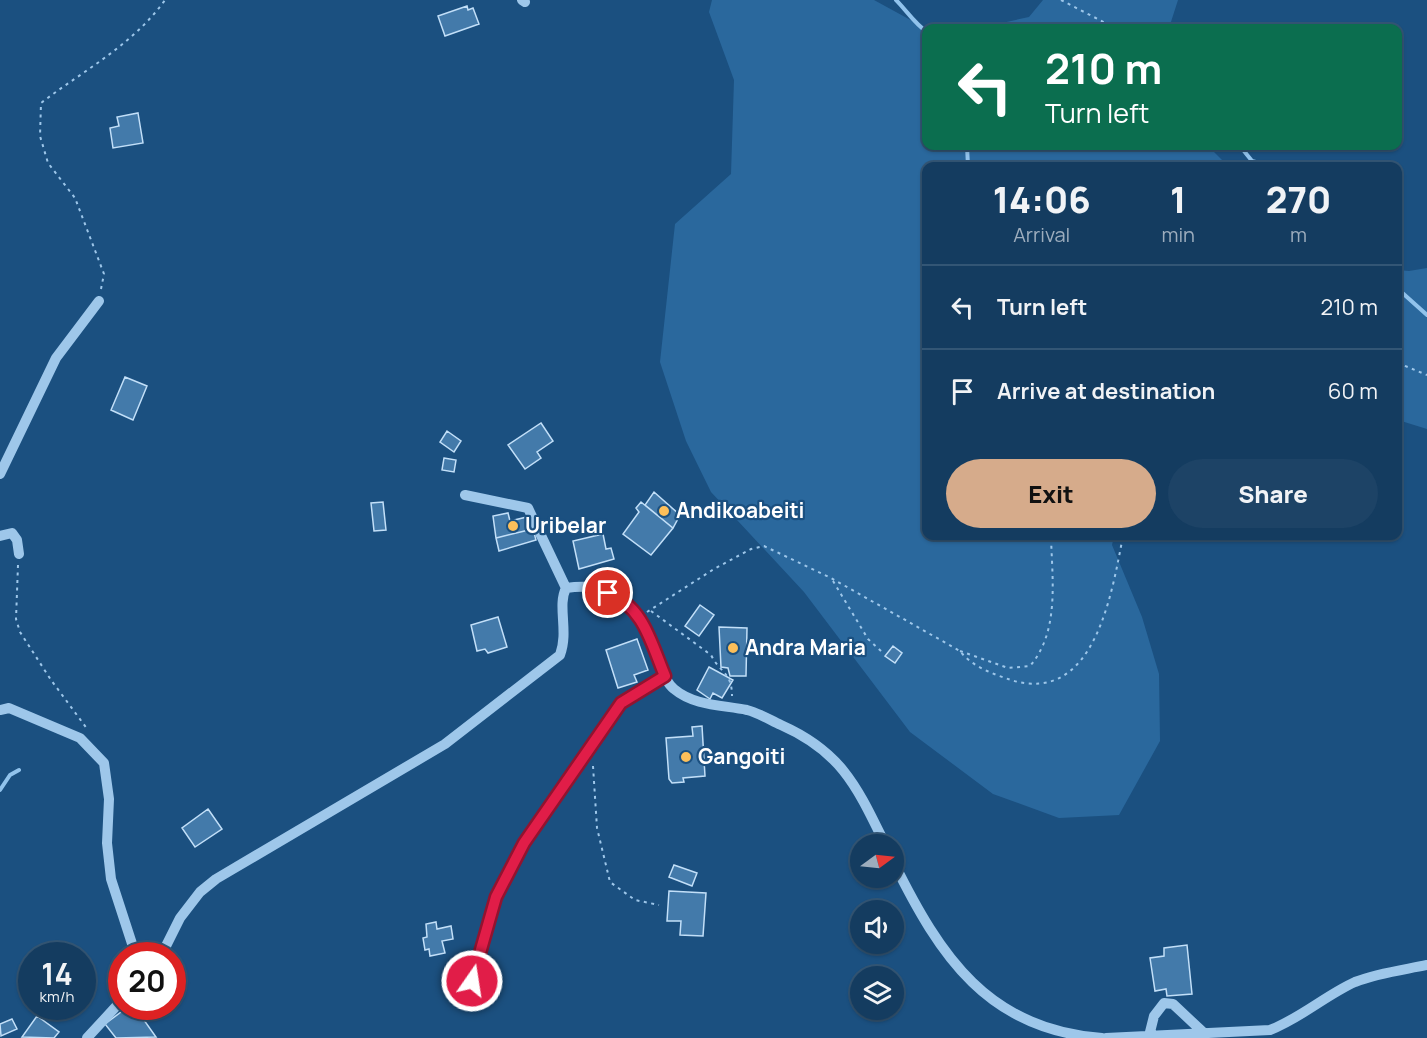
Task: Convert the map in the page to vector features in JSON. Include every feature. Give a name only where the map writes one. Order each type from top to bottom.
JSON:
[{"type":"street","points":[[0,474],[56,358],[99,301]]},
{"type":"street","points":[[465,495],[528,508],[567,588]]},
{"type":"street","points":[[0,536],[12,533],[17,540],[18,554]]},
{"type":"street","points":[[567,588],[596,588],[630,604],[640,616],[672,688],[689,699],[750,711],[815,742],[832,756],[857,787],[880,834]]},
{"type":"street","points":[[168,942],[180,918],[201,892],[216,879],[445,744],[560,655],[565,641],[562,596],[567,588]]},
{"type":"street","points":[[468,999],[481,944],[496,897],[524,843],[621,703],[665,676]]},
{"type":"street","points":[[0,710],[9,708],[80,738],[104,763],[109,799],[106,843],[111,879],[131,942]]},
{"type":"street","points":[[904,881],[933,936],[952,962],[974,985],[1022,1017],[1050,1030],[1104,1038],[1270,1030],[1289,1022],[1353,983],[1375,975],[1427,965]]},
{"type":"street","points":[[1149,1036],[1154,1016],[1164,1004],[1173,1004],[1205,1034]]},
{"type":"street","points":[[87,1038],[108,1015]]},
{"type":"path","points":[[99,301],[104,274],[75,198],[48,163],[40,136],[41,103],[125,44],[150,21],[165,0]]},
{"type":"path","points":[[1061,0],[1107,24]]},
{"type":"path","points":[[1402,365],[1427,375]]},
{"type":"path","points":[[640,616],[714,569],[751,549],[764,546],[831,578],[960,651],[1008,668],[1030,666],[1040,654],[1049,634],[1052,607],[1051,540]]},
{"type":"path","points":[[960,651],[968,661],[1018,682],[1044,681],[1068,673],[1081,662],[1096,635],[1111,595],[1122,540]]},
{"type":"path","points":[[18,554],[16,619],[20,632],[90,734]]},
{"type":"path","points":[[831,578],[868,639],[882,652]]},
{"type":"path","points":[[650,610],[711,655],[716,665],[725,671],[732,685],[732,708]]},
{"type":"path","points":[[592,764],[597,828],[610,882],[635,900],[660,905]]},
{"type":"shaded area","points":[[712,0],[874,0],[922,26],[922,150],[1212,150],[1224,162],[922,162],[922,540],[1113,540],[1112,545],[1142,617],[1159,674],[1160,741],[1119,815],[1059,818],[993,794],[910,732],[804,592],[711,492],[686,441],[660,362],[675,224],[731,174],[734,80],[709,12]]},
{"type":"shaded area","points":[[1043,0],[1178,0],[1170,24],[997,24],[1029,17]]},
{"type":"shaded area","points":[[1427,268],[1427,429],[1402,421],[1402,270]]},
{"type":"building","points":[[467,6],[468,10],[473,8],[479,24],[445,36],[438,16]]},
{"type":"building","points":[[138,113],[143,143],[113,148],[110,128],[119,126],[117,117]]},
{"type":"building","points":[[125,377],[147,386],[133,420],[111,410]]},
{"type":"building","points":[[541,423],[553,441],[537,452],[541,458],[525,469],[508,445]]},
{"type":"building","points":[[447,431],[461,441],[454,452],[440,442]]},
{"type":"building","points":[[444,458],[456,460],[454,472],[442,470]]},
{"type":"building","name":"Andikoabeiti","points":[[654,492],[680,515],[673,528],[645,505]]},
{"type":"building","points":[[383,502],[386,530],[374,531],[371,503]]},
{"type":"building","points":[[641,502],[673,528],[651,555],[623,534],[639,512],[636,508]]},
{"type":"building","name":"Uribelar","points":[[508,513],[510,521],[531,516],[533,529],[496,538],[493,516]]},
{"type":"building","name":"Uribelar","points":[[533,529],[536,540],[499,551],[496,538]]},
{"type":"building","points":[[603,534],[606,549],[611,548],[614,559],[579,569],[573,541]]},
{"type":"building","points":[[600,601],[608,606],[604,615],[595,610]]},
{"type":"building","points":[[700,605],[714,615],[699,636],[685,626]]},
{"type":"building","points":[[498,617],[507,647],[488,653],[485,649],[477,651],[471,625]]},
{"type":"building","name":"Andra Maria","points":[[719,627],[747,628],[746,676],[730,676],[728,668],[721,667]]},
{"type":"building","points":[[637,639],[648,670],[634,675],[637,682],[618,688],[606,650]]},
{"type":"building","points":[[893,646],[902,653],[895,663],[885,656]]},
{"type":"building","points":[[709,667],[733,680],[722,698],[713,693],[710,699],[697,690]]},
{"type":"building","name":"Gangoiti","points":[[702,726],[705,776],[683,778],[684,782],[672,783],[669,779],[666,738],[693,736],[692,727]]},
{"type":"building","points":[[208,809],[222,829],[195,847],[182,828]]},
{"type":"building","points":[[674,865],[697,873],[692,886],[669,877]]},
{"type":"building","points":[[669,891],[706,893],[703,936],[680,935],[681,921],[667,921]]},
{"type":"building","points":[[436,922],[437,929],[451,926],[453,939],[442,941],[445,953],[430,956],[429,949],[425,950],[423,938],[427,937],[426,924]]},
{"type":"building","points":[[1187,945],[1192,994],[1167,996],[1166,989],[1155,991],[1150,958],[1164,956],[1164,948]]},
{"type":"building","points":[[12,1019],[17,1029],[1,1036],[0,1024]]},
{"type":"building","points":[[34,1020],[42,1020],[59,1032],[54,1038],[22,1037]]},
{"type":"building","points":[[110,1020],[144,1020],[156,1037],[116,1038],[105,1024]]},
{"type":"waterway","points":[[896,0],[922,28]]},
{"type":"waterway","points":[[967,150],[968,162]]},
{"type":"waterway","points":[[1243,150],[1256,162]]},
{"type":"waterway","points":[[1402,293],[1427,315]]},
{"type":"waterway","points":[[0,790],[10,775],[19,770]]},
{"type":"place","name":"Andikoabeiti","points":[[664,511]]},
{"type":"place","name":"Uribelar","points":[[513,526]]},
{"type":"place","name":"Andra Maria","points":[[733,648]]},
{"type":"place","name":"Gangoiti","points":[[686,757]]},
{"type":"route","points":[[472,981],[496,897],[524,843],[621,703],[665,676],[640,616],[630,604],[608,593]]}]
